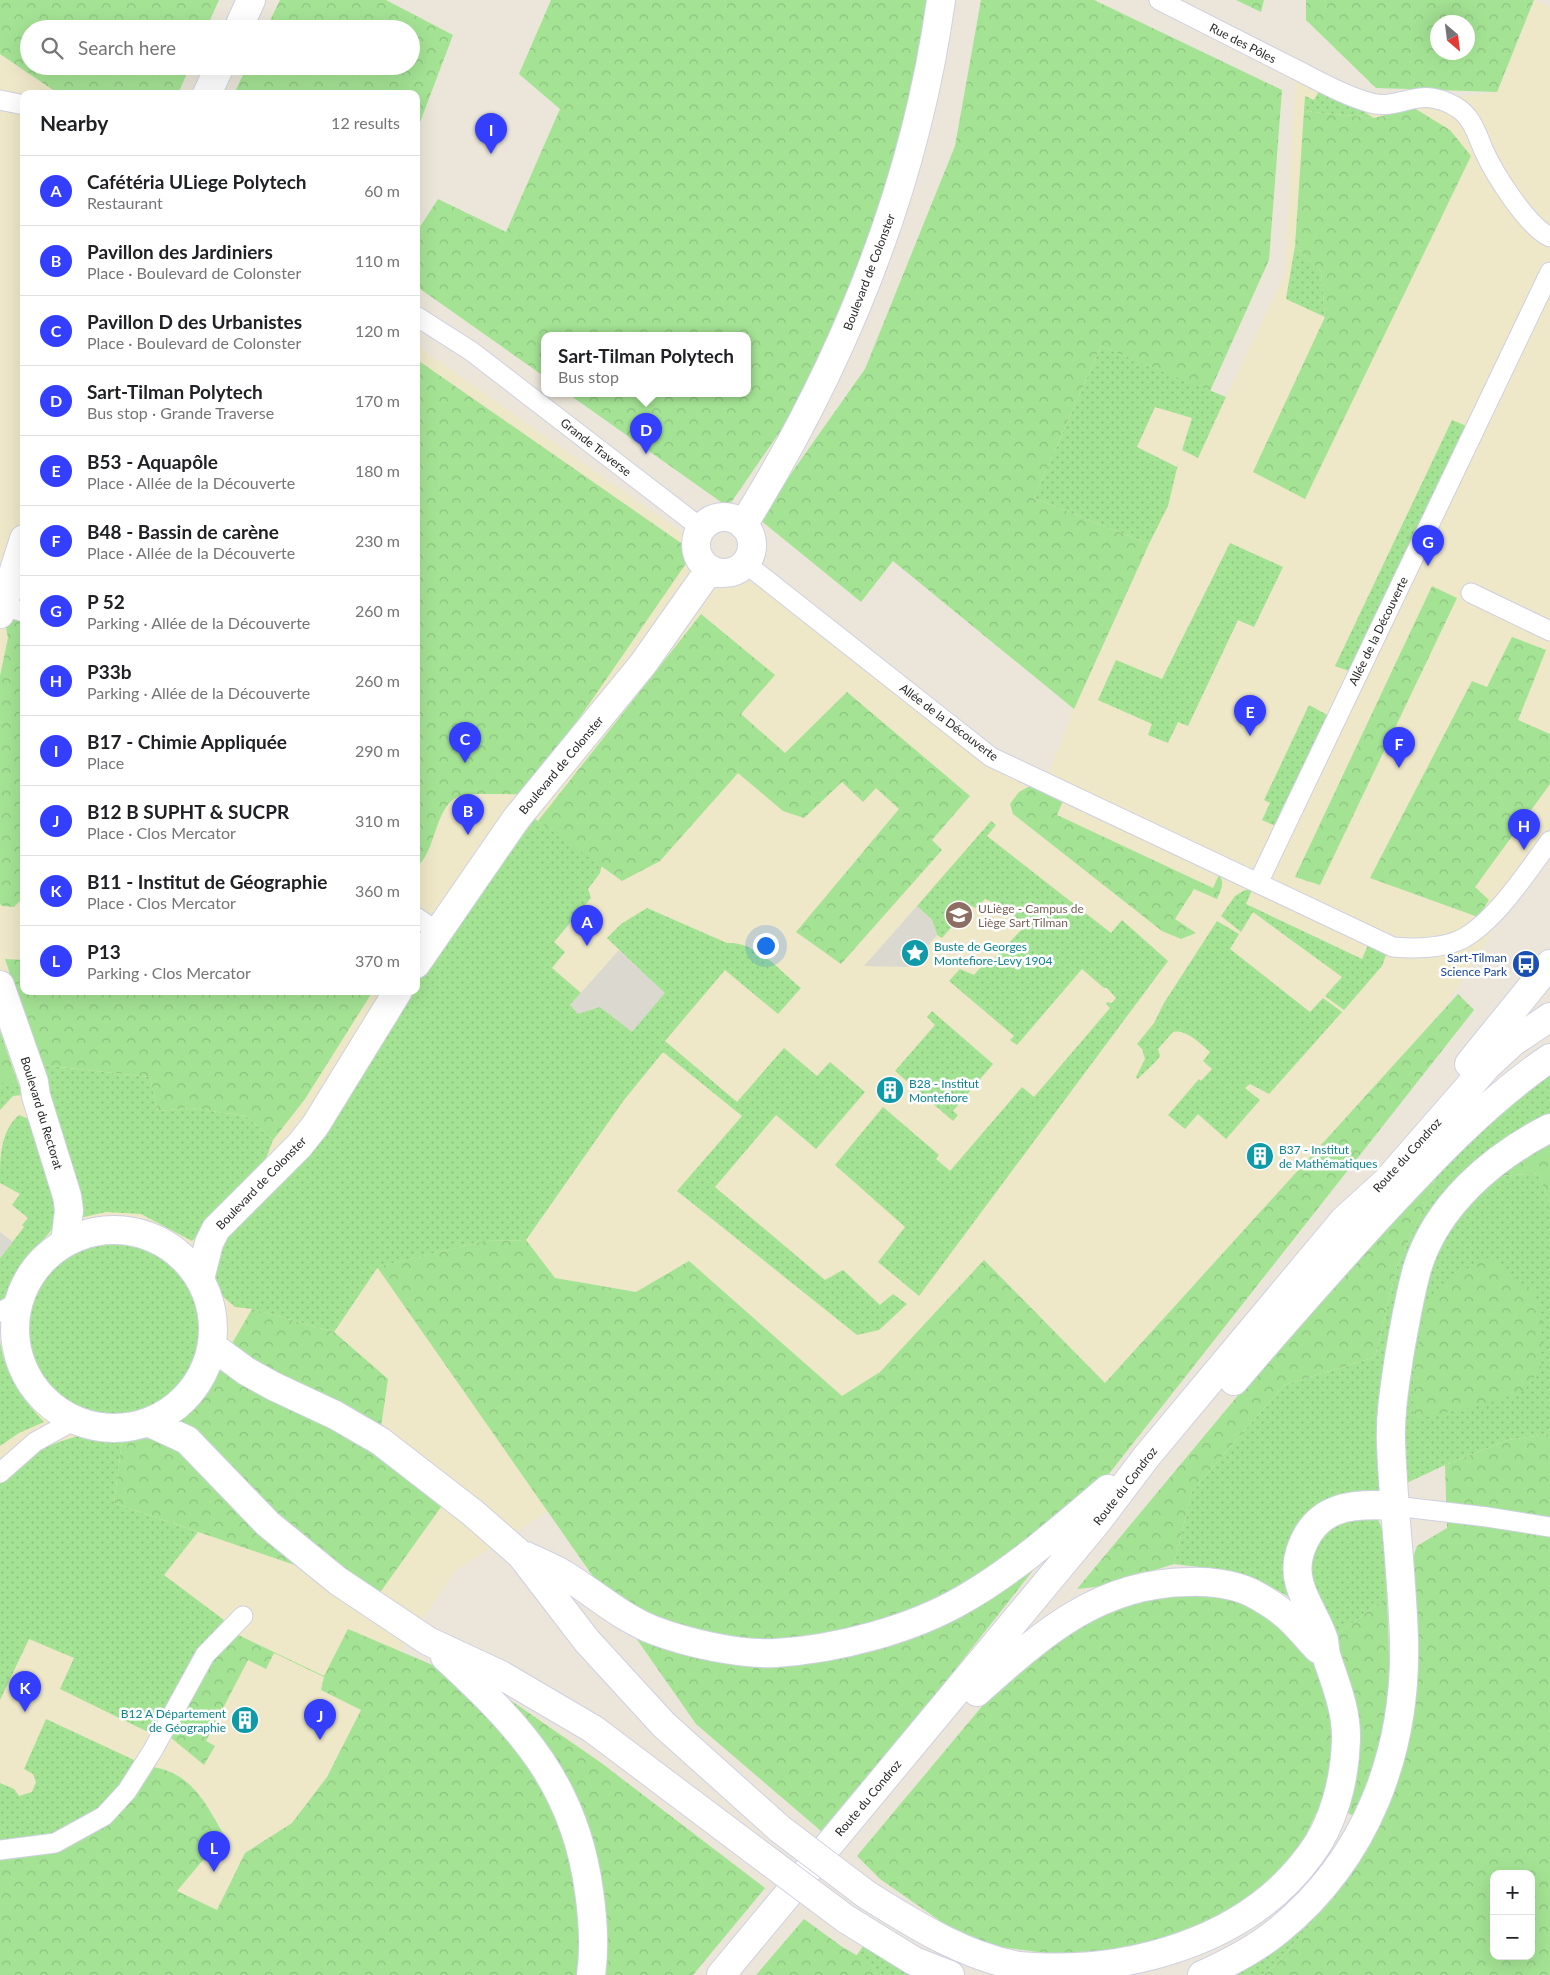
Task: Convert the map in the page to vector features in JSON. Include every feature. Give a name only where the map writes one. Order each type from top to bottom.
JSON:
[{"type":"main road","points":[[242,20],[251,0]]},
{"type":"main road","name":"Boulevard de Colonster","points":[[743,525],[775,474],[816,398],[864,291],[892,213],[915,136],[931,64],[941,0]]},
{"type":"main road","points":[[209,90],[216,75]]},
{"type":"main road","points":[[726,517],[743,525],[748,531],[752,547],[745,563],[732,571],[724,572],[710,569],[698,554],[697,536],[701,528],[708,522],[726,517]]},
{"type":"main road","points":[[9,611],[20,558]]},
{"type":"main road","name":"Boulevard de Colonster","points":[[420,949],[427,924],[479,876],[516,819],[643,664],[710,569]]},
{"type":"main road","points":[[1344,1220],[1378,1172],[1550,964]]},
{"type":"main road","name":"Boulevard du Rectorat","points":[[0,985],[34,1082],[36,1096],[67,1196],[68,1210],[65,1243]]},
{"type":"main road","name":"Boulevard de Colonster","points":[[200,1279],[209,1243],[216,1229],[299,1146],[310,1132],[396,995]]},
{"type":"main road","name":"Route du Condroz","points":[[721,1975],[1097,1522],[1147,1456],[1344,1220],[1386,1182],[1487,1066],[1513,1042],[1550,1017]]},
{"type":"main road","name":"Route du Condroz","points":[[742,1975],[977,1692],[988,1671],[1294,1311],[1414,1179],[1520,1078],[1550,1058]]},
{"type":"main road","points":[[1202,1975],[1237,1959],[1279,1930],[1305,1905],[1324,1885],[1357,1842],[1378,1797],[1396,1735],[1402,1690],[1404,1641],[1390,1439],[1392,1403],[1403,1330],[1418,1267],[1430,1240],[1453,1204],[1483,1171],[1522,1142],[1550,1128]]},
{"type":"main road","points":[[114,1230],[140,1233],[164,1243],[184,1259],[200,1279],[209,1300],[212,1316],[212,1346],[204,1371],[190,1392],[171,1410],[148,1422],[124,1428],[99,1427],[75,1420],[48,1402],[37,1391],[24,1371],[17,1349],[15,1325],[9,1307],[45,1258],[65,1243],[89,1233],[114,1230]]},
{"type":"main road","points":[[212,1346],[246,1371],[335,1415],[380,1441],[473,1513],[521,1554],[587,1641],[664,1725],[780,1829],[867,1895],[929,1934],[1018,1966],[1074,1970],[1121,1966],[1180,1952],[1226,1929],[1274,1895],[1311,1854],[1330,1817],[1342,1780],[1347,1738],[1338,1688],[1327,1657],[1324,1639],[1301,1591],[1298,1561],[1304,1542],[1314,1525],[1331,1512],[1362,1504],[1395,1506]]},
{"type":"main road","points":[[148,1422],[187,1440],[268,1524],[338,1581],[428,1640],[501,1674],[593,1729],[846,1919],[914,1961],[950,1975]]},
{"type":"main road","points":[[521,1554],[562,1573],[611,1607],[653,1630],[711,1647],[775,1653],[853,1641],[903,1627],[963,1600],[1025,1558],[1147,1456]]},
{"type":"main road","points":[[977,1692],[1038,1638],[1083,1608],[1117,1593],[1170,1582],[1208,1582],[1250,1592],[1285,1614],[1327,1657]]},
{"type":"main road","points":[[428,1640],[495,1704],[531,1746],[561,1792],[578,1832],[585,1862],[591,1910],[593,1959],[591,1975]]},
{"type":"street","name":"Rue des Pôles","points":[[1159,0],[1327,85],[1372,104],[1391,103],[1427,96],[1458,107],[1470,120],[1485,152],[1524,214],[1540,232],[1550,237]]},
{"type":"street","points":[[0,100],[20,104]]},
{"type":"street","name":"Allée de la Découverte","points":[[1258,883],[1550,272]]},
{"type":"street","name":"Grande Traverse","points":[[420,319],[471,351],[701,528]]},
{"type":"street","name":"Allée de la Découverte","points":[[745,563],[991,756],[1393,947],[1434,947],[1464,938],[1498,909],[1550,841]]},
{"type":"street","points":[[1471,593],[1550,631]]},
{"type":"street","points":[[0,1473],[35,1442],[75,1420]]},
{"type":"street","points":[[1395,1506],[1550,1527]]},
{"type":"street","points":[[0,1850],[55,1843],[104,1816],[126,1791],[152,1750],[205,1655],[242,1616]]},
{"type":"shaded area","name":"ULiège - Campus de Liège Sart Tilman","points":[[1534,0],[1550,7],[1550,839],[1444,1009],[1105,1383],[984,1260],[880,1372],[842,1396],[689,1262],[636,1292],[555,1278],[526,1240],[378,1267],[548,1511],[455,1571],[361,1710],[327,1777],[292,1823],[245,1853],[217,1910],[177,1891],[163,1769],[153,1767],[55,1843],[0,1850],[0,54],[20,68],[20,75],[31,75],[53,90],[20,90],[20,995],[420,995],[420,348],[1020,771],[1045,782],[1074,709],[1149,544],[1101,346],[1226,397],[1285,274],[1296,69],[1373,104],[1497,92]]},
{"type":"shaded area","points":[[917,906],[932,920],[937,935],[914,962],[909,967],[864,966]]},
{"type":"shaded area","points":[[619,950],[665,993],[632,1032],[600,1007],[578,1014],[570,1005]]},
{"type":"shaded area","points":[[0,1232],[13,1242],[0,1258]]},
{"type":"green space","points":[[0,0],[219,0],[210,20],[20,20],[20,68],[0,54]]},
{"type":"green space","points":[[280,0],[386,0],[453,35],[420,122],[420,90],[236,90],[243,75],[420,75],[420,20],[270,20]]},
{"type":"green space","points":[[551,0],[933,0],[909,137],[821,372],[728,507],[573,397],[751,397],[751,332],[541,332],[541,374],[420,289],[420,227],[438,199],[506,232],[560,109],[519,74]]},
{"type":"green space","points":[[981,0],[1094,0],[1282,90],[1269,260],[1210,391],[1101,346],[1034,498],[1149,544],[1074,709],[893,561],[861,602],[759,519],[865,369],[955,146]]},
{"type":"green space","points":[[1236,0],[1264,0],[1261,12]]},
{"type":"green space","points":[[1306,0],[1534,0],[1497,92],[1376,88],[1306,20]]},
{"type":"green space","points":[[31,75],[186,75],[180,90],[53,90]]},
{"type":"green space","points":[[1322,86],[1374,118],[1304,111],[1305,96],[1314,100]]},
{"type":"green space","points":[[1414,108],[1450,130],[1471,156],[1305,499],[1253,472],[1325,317],[1321,272],[1295,246],[1304,111],[1374,118]]},
{"type":"green space","points":[[1295,246],[1321,272],[1325,317],[1286,299]]},
{"type":"green space","points":[[1101,346],[1226,397],[1198,458],[1182,450],[1192,418],[1155,407],[1137,447],[1177,467],[1179,460],[1168,506],[1149,544],[1034,498]]},
{"type":"green space","points":[[420,362],[694,552],[527,794],[479,794],[457,797],[449,803],[439,820],[420,863]]},
{"type":"green space","points":[[1452,420],[1469,427],[1352,672],[1335,666]]},
{"type":"green space","points":[[1230,543],[1283,567],[1254,627],[1238,620],[1188,726],[1178,722],[1168,743],[1148,735],[1152,724],[1098,700],[1116,660],[1162,679]]},
{"type":"green space","points":[[20,551],[20,901],[14,907],[2,906],[0,904],[0,676],[8,638],[2,606]]},
{"type":"green space","points":[[1432,586],[1457,598],[1320,885],[1295,877]]},
{"type":"green space","points":[[701,614],[775,675],[741,714],[785,753],[847,692],[970,796],[932,840],[942,850],[841,964],[796,932],[899,809],[876,788],[863,802],[842,782],[804,818],[783,811],[738,773],[660,861],[622,881],[538,821]]},
{"type":"green space","points":[[1512,637],[1546,650],[1518,720],[1550,734],[1550,784],[1475,887],[1489,900],[1478,917],[1370,878],[1472,681],[1487,687]]},
{"type":"green space","points":[[1309,705],[1329,716],[1278,827],[1262,820],[1270,803],[1264,800]]},
{"type":"green space","points":[[1030,786],[1063,801],[1057,815],[1213,888],[1219,875],[1222,884],[1217,899],[1194,889],[1175,919],[1196,933],[1181,939],[1162,931],[1013,814],[1010,804],[1019,792]]},
{"type":"green space","points":[[535,819],[602,864],[600,873],[588,889],[591,898],[554,942],[565,952],[552,968],[581,993],[570,1005],[600,1007],[632,1031],[664,993],[607,938],[621,924],[647,908],[727,943],[748,947],[776,965],[801,988],[778,1014],[725,970],[665,1041],[737,1102],[784,1048],[817,1076],[830,1062],[865,1092],[816,1149],[776,1115],[715,1187],[825,1280],[843,1270],[880,1305],[893,1294],[907,1304],[879,1330],[857,1335],[677,1191],[742,1116],[663,1052],[624,1100],[526,1240],[484,1241],[378,1267],[334,1332],[252,1309],[235,1307],[220,1294],[213,1265],[224,1232],[406,995],[420,995],[420,974],[444,937]]},
{"type":"green space","points":[[991,821],[996,825],[987,836],[1111,933],[1122,920],[1168,961],[919,1296],[878,1262],[905,1227],[835,1165],[883,1107],[939,1155],[936,1159],[950,1171],[1022,1087],[1034,1097],[1110,1008],[1106,1004],[1107,1002],[1112,1003],[1116,998],[1107,988],[1104,988],[1082,969],[1017,1045],[1010,1040],[1014,1036],[949,981],[960,969],[974,975],[987,960],[991,962],[1023,928],[1011,910],[985,899],[976,908],[967,904],[960,912],[963,914],[942,938],[937,935],[932,920],[917,906]]},
{"type":"green space","points":[[1245,890],[1252,890],[1246,904],[1362,959],[1368,945],[1388,950],[1382,966],[1344,1010],[1325,996],[1342,977],[1253,912],[1241,932],[1221,916],[1235,896]]},
{"type":"green space","points":[[1217,921],[1239,934],[1230,949],[1310,1012],[1323,998],[1342,1012],[1269,1094],[1250,1084],[1245,1088],[1260,1100],[1226,1139],[1198,1114],[1185,1129],[1168,1115],[1199,1079],[1201,1081],[1212,1069],[1203,1061],[1210,1052],[1193,1038],[1183,1033],[1173,1032],[1158,1049],[1160,1056],[1158,1059],[1138,1079],[1136,1077],[1145,1059],[1142,1049],[1137,1044],[1154,1023],[1164,1003]]},
{"type":"green space","points":[[5,959],[20,960],[20,995],[370,995],[305,1099],[273,1140],[246,1116],[191,1108],[158,1111],[150,1077],[41,1065]]},
{"type":"green space","points":[[1458,994],[1474,1010],[931,1700],[821,1831],[696,1724],[377,1267],[484,1241],[526,1240],[555,1278],[636,1292],[689,1261],[842,1396],[880,1372],[984,1260],[1105,1383]]},
{"type":"green space","points":[[932,1011],[993,1064],[953,1111],[958,1115],[953,1121],[895,1071],[935,1025],[927,1017]]},
{"type":"green space","points":[[0,1031],[18,1083],[0,1083]]},
{"type":"green space","points":[[41,1065],[150,1077],[158,1111],[191,1108],[246,1116],[273,1140],[261,1172],[192,1241],[141,1214],[106,1212],[75,1219]]},
{"type":"green space","points":[[1550,1067],[1550,1119],[1491,1177],[1538,1173],[1550,1203],[1550,1434],[1508,1440],[1445,1465],[1379,1496],[1339,1497],[1291,1598],[1259,1580],[1216,1569],[1174,1564],[1192,1491],[1284,1385],[1375,1357],[1397,1266],[1436,1181],[1416,1188]]},
{"type":"green space","points":[[0,1083],[18,1083],[23,1095],[13,1096],[0,1110]]},
{"type":"green space","points":[[19,1115],[29,1119],[58,1205],[54,1227],[19,1269],[11,1291],[0,1304],[0,1258],[24,1227],[22,1225],[28,1218],[12,1205],[20,1194],[0,1183],[2,1146],[8,1129]]},
{"type":"green space","points":[[1550,1141],[1550,1203],[1538,1173],[1491,1177]]},
{"type":"green space","points":[[1436,1181],[1397,1266],[1375,1357],[1284,1385],[1192,1491],[1174,1564],[1104,1586],[1077,1589],[1299,1322],[1416,1188]]},
{"type":"green space","points":[[116,1243],[133,1245],[149,1250],[171,1263],[183,1275],[199,1305],[203,1330],[201,1347],[196,1363],[183,1385],[171,1397],[141,1413],[116,1417],[99,1415],[83,1410],[61,1397],[49,1385],[33,1355],[29,1330],[31,1313],[36,1297],[49,1275],[61,1263],[91,1247]]},
{"type":"green space","points":[[1488,1258],[1534,1292],[1542,1321],[1541,1367],[1524,1391],[1483,1405],[1414,1419],[1413,1380],[1424,1304],[1457,1274]]},
{"type":"green space","points":[[252,1309],[334,1332],[388,1379],[377,1454],[441,1507],[379,1594],[114,1503],[122,1441],[170,1429],[194,1409]]},
{"type":"green space","points":[[0,1341],[2,1353],[15,1385],[44,1422],[19,1433],[0,1446]]},
{"type":"green space","points":[[1550,1434],[1550,1975],[1263,1975],[1275,1966],[1334,1897],[1390,1804],[1411,1731],[1418,1641],[1409,1569],[1417,1546],[1447,1528],[1445,1465],[1508,1440]]},
{"type":"green space","points":[[78,1436],[105,1441],[122,1441],[114,1503],[198,1532],[164,1575],[224,1620],[199,1650],[156,1730],[146,1731],[60,1689],[74,1658],[29,1639],[0,1700],[0,1482],[35,1453]]},
{"type":"green space","points":[[1376,1516],[1383,1530],[1387,1597],[1332,1638],[1309,1587],[1312,1542],[1332,1521]]},
{"type":"green space","points":[[1181,1587],[1256,1602],[1309,1647],[1330,1694],[1336,1750],[1324,1797],[1303,1841],[1266,1885],[1222,1915],[1177,1939],[1114,1954],[1052,1954],[994,1946],[946,1925],[880,1879],[857,1856],[1009,1674],[1101,1607]]},
{"type":"green space","points":[[1387,1597],[1391,1710],[1360,1820],[1345,1811],[1355,1758],[1358,1716],[1354,1693],[1346,1669],[1332,1638]]},
{"type":"green space","points":[[348,1629],[503,1695],[600,1762],[765,1888],[693,1975],[0,1975],[0,1860],[54,1851],[153,1767],[178,1776],[188,1783],[204,1801],[224,1835],[177,1891],[217,1910],[245,1853],[292,1823],[327,1777],[361,1710],[321,1690],[324,1677],[274,1653],[266,1669],[248,1660],[206,1741],[215,1746],[204,1765],[170,1737],[211,1661],[234,1633],[324,1676]]},
{"type":"green space","points":[[46,1719],[134,1760],[107,1799],[83,1820],[55,1835],[39,1839],[0,1843],[0,1783],[14,1789],[19,1796],[32,1792],[36,1782],[33,1774],[24,1769]]},
{"type":"green space","points":[[1334,1897],[1275,1966],[1263,1975],[1230,1975],[1269,1953]]},
{"type":"green space","points":[[804,1919],[841,1946],[873,1965],[876,1975],[756,1975]]},
{"type":"green space","points":[[864,1945],[918,1975],[876,1975],[873,1965],[856,1956]]},
{"type":"place","name":"B17 - Chimie Appliquée","points":[[491,154]]},
{"type":"place","name":"Sart-Tilman Polytech","points":[[646,454]]},
{"type":"place","name":"P 52","points":[[1428,566]]},
{"type":"place","name":"B53 - Aquapôle","points":[[1250,736]]},
{"type":"place","name":"Pavillon D des Urbanistes","points":[[465,763]]},
{"type":"place","name":"B48 - Bassin de carène","points":[[1399,768]]},
{"type":"place","name":"Pavillon des Jardiniers","points":[[468,835]]},
{"type":"place","name":"P33b","points":[[1524,850]]},
{"type":"place","name":"ULiège - Campus de Liège Sart Tilman","points":[[959,915]]},
{"type":"place","name":"Cafétéria ULiege Polytech","points":[[587,946]]},
{"type":"place","name":"Buste de Georges Montefiore-Levy 1904","points":[[915,953]]},
{"type":"place","name":"Sart-Tilman Science Park","points":[[1526,964]]},
{"type":"place","name":"B28 - Institut Montefiore","points":[[890,1090]]},
{"type":"place","name":"B37 - Institut de Mathématiques","points":[[1260,1156]]},
{"type":"place","name":"B11 - Institut de Géographie","points":[[25,1712]]},
{"type":"place","name":"B12 A Département de Géographie","points":[[245,1720]]},
{"type":"place","name":"B12 B SUPHT & SUCPR","points":[[320,1740]]},
{"type":"place","name":"P13","points":[[214,1872]]}]
